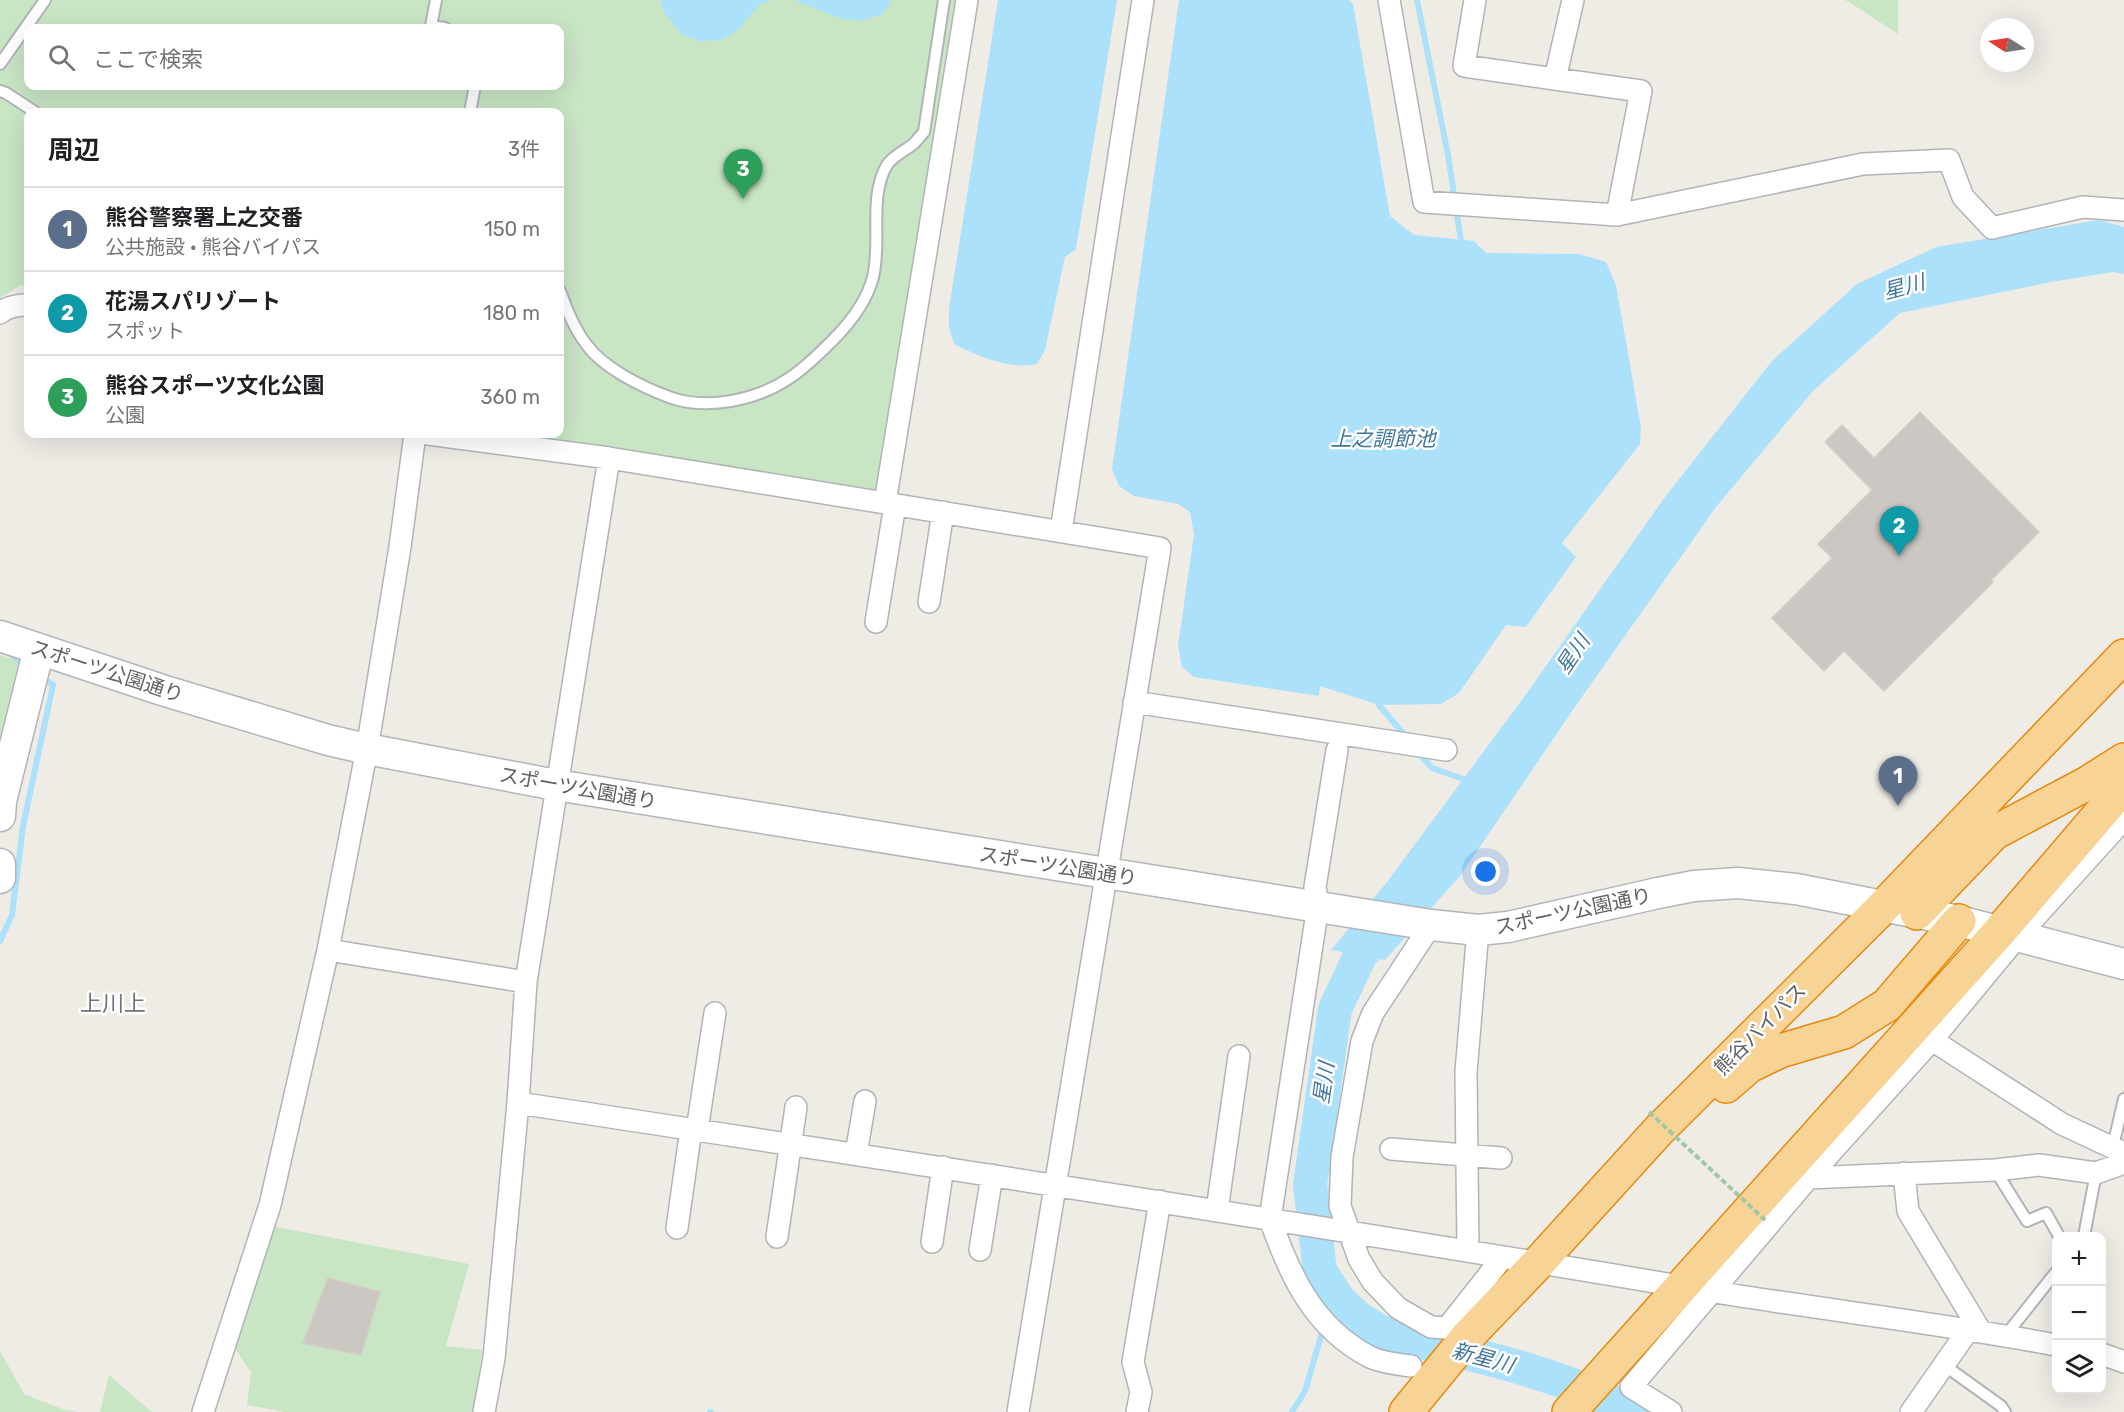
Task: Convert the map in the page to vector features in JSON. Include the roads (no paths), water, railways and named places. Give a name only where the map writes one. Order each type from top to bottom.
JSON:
[{"type":"highway","name":"熊谷バイパス","points":[[1406,1412],[1422,1371],[1469,1335],[1645,1146],[1884,906],[2124,656]]},
{"type":"highway","points":[[1917,913],[1994,833],[2124,760]]},
{"type":"highway","points":[[1569,1412],[1681,1286],[2009,934],[2124,786]]},
{"type":"highway","points":[[1645,1146],[1668,1141],[1749,1066],[1780,1051],[1844,1032],[1887,1005],[1959,921]]},
{"type":"street","points":[[876,622],[890,504],[967,0]]},
{"type":"street","points":[[1061,531],[1143,0]]},
{"type":"street","points":[[1389,0],[1424,202],[1617,215],[1863,164],[1949,160],[1964,197],[1992,228],[2083,207],[2124,210]]},
{"type":"street","points":[[1475,0],[1464,66],[1641,91],[1617,215]]},
{"type":"street","points":[[1555,79],[1573,0]]},
{"type":"street","points":[[0,313],[17,305],[24,305]]},
{"type":"street","points":[[203,1412],[270,1206],[328,950],[367,749],[400,547],[414,438]]},
{"type":"street","points":[[458,438],[609,458],[1160,549],[1018,1412]]},
{"type":"street","points":[[484,1412],[494,1358],[518,1103],[526,982],[609,458]]},
{"type":"street","points":[[929,602],[943,512]]},
{"type":"street","name":"スポーツ公園通り","points":[[0,636],[271,723],[367,749],[556,785],[1431,925],[1478,930],[1509,927],[1694,886],[1738,883],[1796,889],[1959,921],[2124,964]]},
{"type":"street","points":[[0,816],[1,801],[39,649]]},
{"type":"street","points":[[1134,702],[1446,750]]},
{"type":"street","points":[[1337,750],[1315,887],[1325,907],[1270,1219],[1284,1261],[1313,1310],[1336,1335],[1372,1358],[1422,1371]]},
{"type":"street","points":[[1671,1412],[1631,1387],[1808,1178],[1932,1040],[2009,934],[2124,819]]},
{"type":"street","points":[[0,864],[0,878]]},
{"type":"street","points":[[1431,925],[1373,1013],[1362,1041],[1342,1157],[1340,1206],[1359,1259],[1373,1282],[1398,1308],[1431,1327],[1447,1328],[1503,1257]]},
{"type":"street","points":[[1468,1251],[1466,1072],[1478,930]]},
{"type":"street","points":[[328,950],[526,982]]},
{"type":"street","points":[[677,1228],[715,1013]]},
{"type":"street","points":[[1808,1178],[1995,1170],[2039,1165],[2096,1173],[2120,1154],[2062,1124],[1932,1040]]},
{"type":"street","points":[[1217,1210],[1239,1056]]},
{"type":"street","points":[[856,1154],[864,1101]]},
{"type":"street","points":[[518,1103],[1160,1201],[1681,1286],[1975,1330],[2052,1344]]},
{"type":"street","points":[[777,1237],[796,1107]]},
{"type":"street","points":[[1391,1149],[1501,1158]]},
{"type":"street","points":[[932,1242],[943,1167]]},
{"type":"street","points":[[1904,1173],[1908,1211],[1975,1330]]},
{"type":"street","points":[[980,1250],[992,1175]]},
{"type":"street","points":[[1137,1412],[1141,1392],[1133,1362],[1160,1201]]},
{"type":"street","points":[[1911,1412],[1944,1365],[1975,1330]]},
{"type":"street","points":[[2106,1355],[2124,1362]]},
{"type":"lane","points":[[28,24],[45,0]]},
{"type":"lane","points":[[430,24],[436,0]]},
{"type":"lane","points":[[564,302],[571,320],[587,346],[622,375],[645,388],[674,398],[704,403],[743,398],[790,378],[817,357],[858,311],[873,278],[876,252],[876,196],[887,164],[914,144],[924,132],[944,0]]},
{"type":"lane","points":[[0,64],[24,30]]},
{"type":"lane","points":[[471,108],[474,90]]},
{"type":"lane","points":[[0,91],[29,108]]},
{"type":"lane","points":[[2120,1154],[2124,1099]]},
{"type":"lane","points":[[1995,1170],[2027,1221],[2046,1213],[2057,1232]]},
{"type":"lane","points":[[2085,1232],[2096,1173]]},
{"type":"lane","points":[[2006,1335],[2052,1280]]},
{"type":"lane","points":[[1944,1365],[2001,1406],[2005,1412]]},
{"type":"water","points":[[660,0],[772,0],[758,6],[738,30],[721,40],[700,41],[682,35],[664,12]]},
{"type":"water","points":[[794,0],[891,0],[883,14],[860,21],[839,18]]},
{"type":"water","points":[[998,0],[1117,0],[1076,249],[1065,257],[1045,350],[1037,364],[1028,366],[995,361],[954,344],[949,327],[949,308]]},
{"type":"water","name":"上之調節池","points":[[1179,0],[1349,0],[1353,4],[1390,216],[1414,235],[1474,241],[1486,253],[1579,254],[1606,262],[1616,285],[1641,428],[1640,444],[1562,543],[1576,557],[1526,627],[1506,625],[1459,693],[1441,704],[1379,705],[1320,686],[1319,696],[1194,677],[1182,667],[1178,646],[1194,534],[1190,512],[1178,504],[1134,496],[1119,486],[1112,469]]},
{"type":"water","points":[[2099,220],[2124,227],[2124,274],[2113,272],[2051,282],[1900,313],[1813,391],[1716,507],[1579,701],[1460,876],[1385,960],[1331,950],[1387,882],[1527,693],[1665,497],[1772,361],[1857,284],[1936,247]]},
{"type":"waterway","points":[[1417,0],[1448,155],[1462,248]]},
{"type":"waterway","points":[[8,652],[27,666]]},
{"type":"waterway","points":[[0,941],[12,915],[23,826],[53,685],[42,677]]},
{"type":"waterway","points":[[1382,699],[1379,705],[1407,738]]},
{"type":"waterway","points":[[1419,753],[1432,768],[1469,781]]},
{"type":"waterway","name":"星川","points":[[1394,921],[1361,954],[1335,1009],[1310,1185],[1320,1271],[1339,1300],[1358,1318],[1381,1332],[1510,1364],[1572,1385],[1632,1412]]},
{"type":"waterway","points":[[1292,1412],[1305,1391],[1321,1336],[1339,1300]]},
{"type":"place","name":"熊谷スポーツ文化公園","points":[[743,199]]},
{"type":"place","name":"花湯スパリゾート","points":[[1899,556]]},
{"type":"place","name":"熊谷警察署上之交番","points":[[1898,806]]},
{"type":"district","name":"上川上","points":[[113,1003]]},
{"type":"water label","name":"新星川","points":[[1483,1358]]}]
